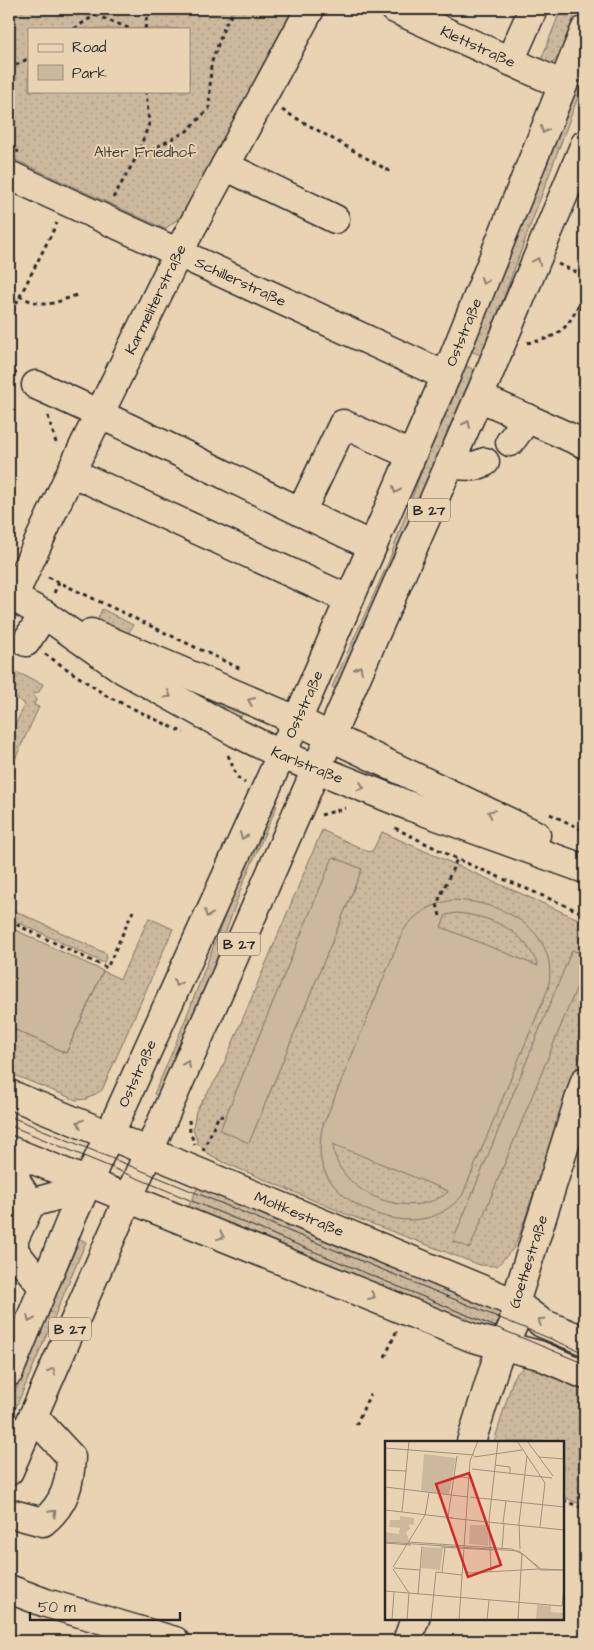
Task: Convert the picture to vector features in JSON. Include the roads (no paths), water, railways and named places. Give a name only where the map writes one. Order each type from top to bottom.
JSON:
[{"type":"street","name":"Karmeliterstraße","points":[[11,596],[178,253],[310,9]]},
{"type":"street","name":"Klettstraße","points":[[394,9],[562,85]]},
{"type":"street","points":[[510,61],[533,9]]},
{"type":"street","name":"Oststraße","points":[[9,1372],[88,1182],[296,720],[446,376],[585,30]]},
{"type":"street","name":"B 27","points":[[9,1471],[127,1197],[479,397],[585,144]]},
{"type":"street","points":[[225,166],[335,219]]},
{"type":"street","name":"Schillerstraße","points":[[9,175],[446,376]]},
{"type":"street","points":[[25,377],[372,546]]},
{"type":"street","points":[[479,397],[585,444]]},
{"type":"street","points":[[510,442],[528,418]]},
{"type":"street","points":[[300,512],[343,424],[411,455]]},
{"type":"street","points":[[449,465],[474,466],[484,462]]},
{"type":"street","points":[[71,472],[348,598]]},
{"type":"street","name":"Karlstraße","points":[[11,596],[46,616],[124,670],[237,733],[280,754],[412,807],[585,869]]},
{"type":"street","points":[[26,642],[46,616]]},
{"type":"street","name":"Karlstraße","points":[[46,616],[67,623],[296,720],[535,834],[585,863]]},
{"type":"street","name":"Goethestraße","points":[[472,1441],[496,1362],[514,1323],[515,1303],[585,1081]]},
{"type":"street","name":"Moltkestraße","points":[[9,1094],[515,1303],[542,1323],[585,1341]]},
{"type":"street","points":[[31,1204],[18,1185],[13,1172],[14,1152],[473,1338],[539,1355],[585,1375]]},
{"type":"street","points":[[43,1287],[14,1251],[14,1239],[31,1204],[60,1195],[88,1182]]},
{"type":"street","points":[[9,1513],[43,1522],[57,1510],[70,1478],[71,1456],[33,1416]]},
{"type":"street","points":[[9,1589],[176,1641]]},
{"type":"street","points":[[407,1641],[415,1620]]},
{"type":"tram line","points":[[9,1116],[585,1353]]},
{"type":"tram line","points":[[9,1125],[585,1364]]},
{"type":"park label","name":"Alter Friedhof","points":[[145,152]]}]
